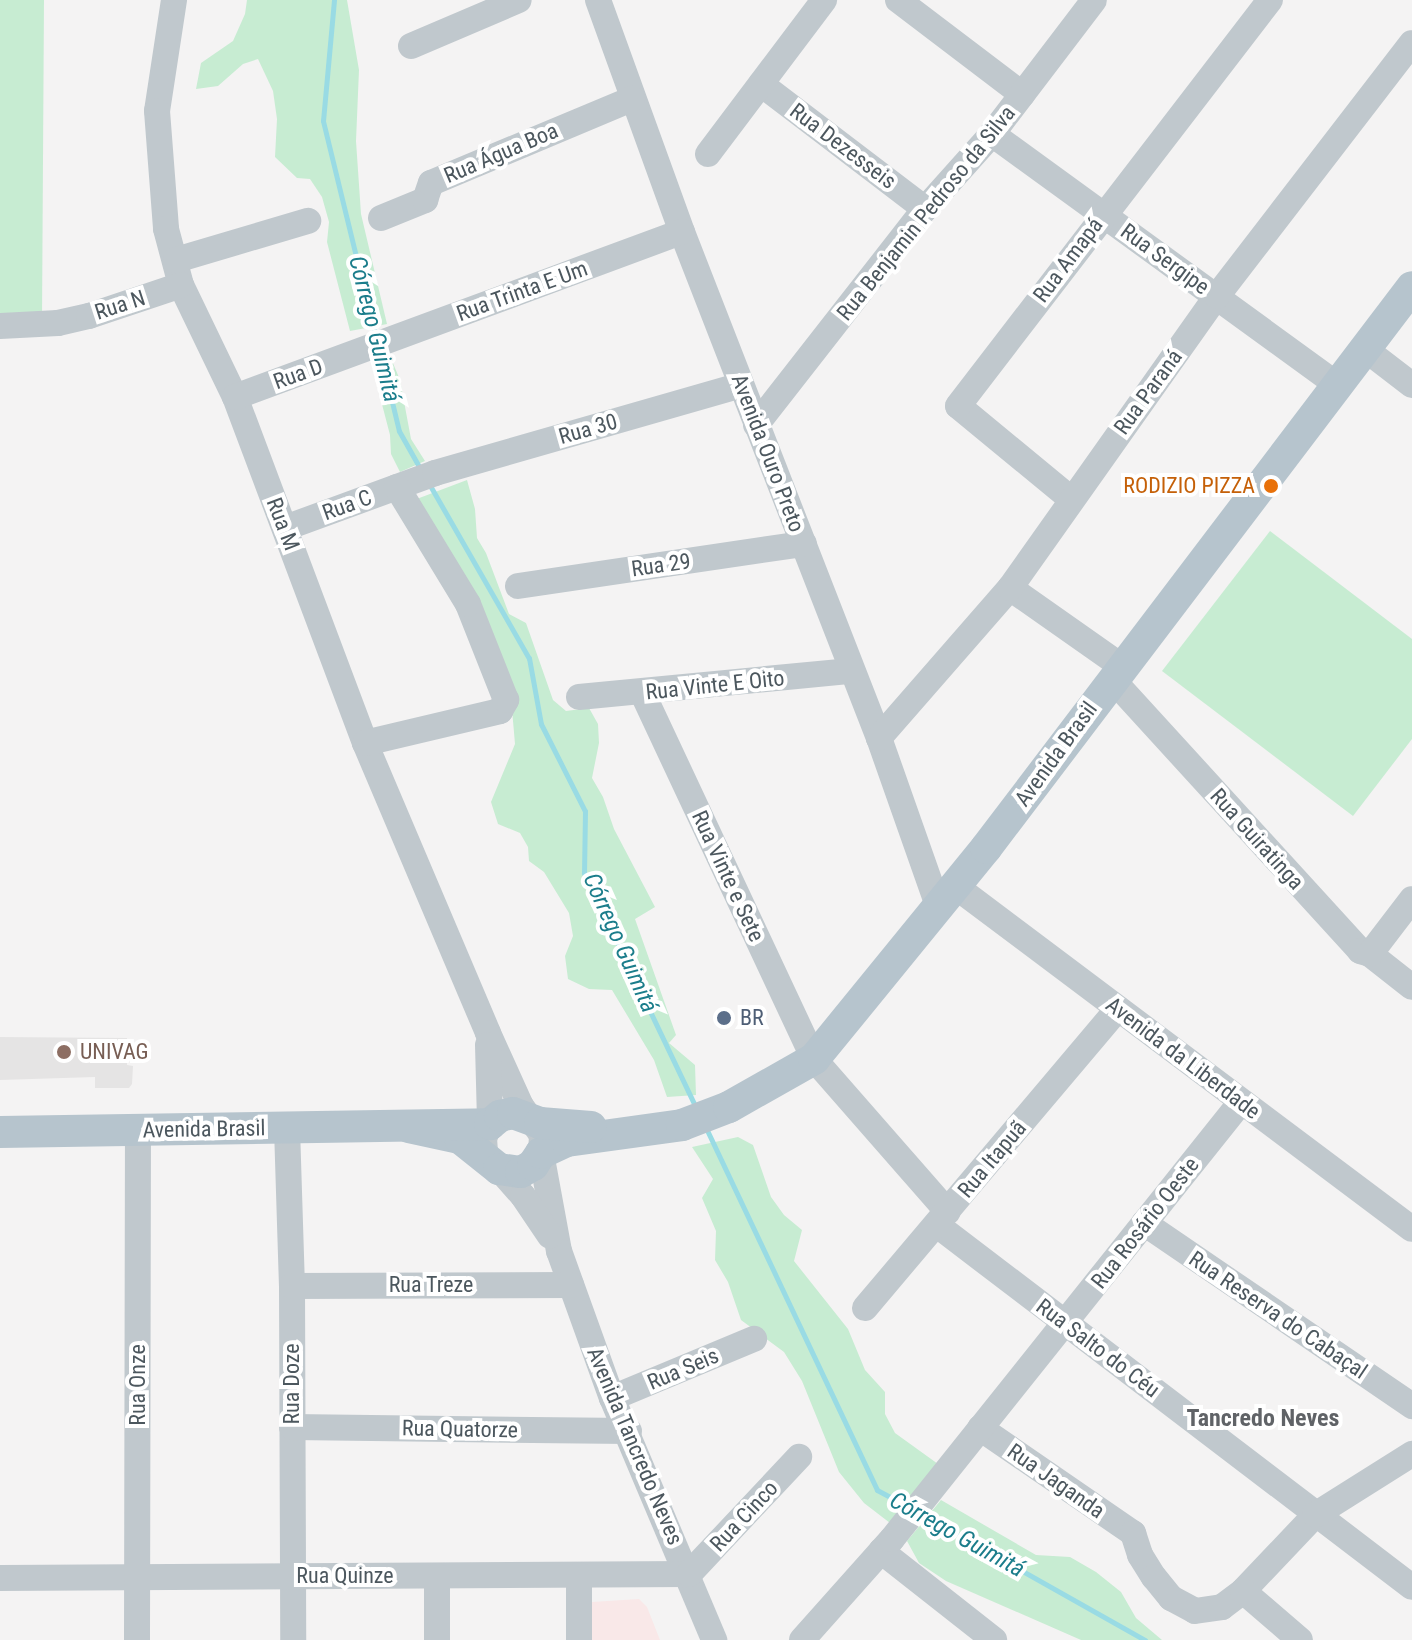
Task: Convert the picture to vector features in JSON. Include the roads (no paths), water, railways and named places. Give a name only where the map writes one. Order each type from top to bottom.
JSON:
[{"type":"main road","name":"Avenida Brasil","points":[[409,1127],[460,1138],[506,1172],[521,1172],[533,1165],[541,1153],[579,1137],[682,1125],[729,1107],[814,1059],[947,896],[1412,287]]},
{"type":"main road","name":"Avenida Brasil","points":[[0,1132],[490,1124],[513,1113],[532,1120],[632,1129]]},
{"type":"street","name":"Rua M","points":[[174,0],[157,111],[164,215],[178,273],[235,397],[365,743],[488,1033],[521,1106],[532,1120]]},
{"type":"street","points":[[411,46],[519,0]]},
{"type":"street","name":"Avenida Ouro Preto","points":[[598,0],[682,232],[851,671],[947,896]]},
{"type":"street","points":[[708,154],[824,0]]},
{"type":"street","points":[[898,0],[1022,94]]},
{"type":"street","name":"Rua Benjamin Pedroso da Silva","points":[[756,425],[925,209],[992,134],[1094,0]]},
{"type":"street","name":"Rua Amapá","points":[[1071,499],[958,406],[1270,0]]},
{"type":"street","name":"Rua Paraná","points":[[879,738],[1010,588],[1217,296],[1412,43]]},
{"type":"street","name":"Rua Dezesseis","points":[[761,84],[925,209]]},
{"type":"street","name":"Rua Água Boa","points":[[381,218],[425,200],[431,183],[632,99]]},
{"type":"street","name":"Rua Sergipe","points":[[992,134],[1338,385]]},
{"type":"street","points":[[178,273],[308,221]]},
{"type":"street","name":"Rua Trinta E Um","points":[[361,351],[682,232]]},
{"type":"street","name":"Rua N","points":[[0,326],[58,323],[178,273]]},
{"type":"street","points":[[1365,349],[1412,385]]},
{"type":"street","name":"Rua D","points":[[235,397],[361,351]]},
{"type":"street","name":"Rua 30","points":[[403,484],[741,385]]},
{"type":"street","points":[[365,743],[500,711],[506,700],[502,682],[468,604],[403,484]]},
{"type":"street","name":"Rua C","points":[[285,528],[403,484]]},
{"type":"street","name":"Rua 29","points":[[518,586],[804,544]]},
{"type":"street","name":"Rua Guiratinga","points":[[1010,588],[1116,672],[1360,951],[1370,954],[1412,987]]},
{"type":"street","name":"Rua Vinte E Oito","points":[[579,697],[851,671]]},
{"type":"street","name":"Rua Vinte e Sete","points":[[642,692],[814,1059]]},
{"type":"street","name":"Avenida da Liberdade","points":[[947,896],[1118,1009],[1412,1229]]},
{"type":"street","points":[[1370,954],[1412,899]]},
{"type":"street","name":"Rua Itapuã","points":[[865,1308],[1118,1009]]},
{"type":"street","points":[[488,1033],[490,1124],[483,1145],[494,1165],[523,1196],[559,1251]]},
{"type":"street","name":"Rua Salto do Céu","points":[[814,1059],[942,1218],[1066,1324],[1412,1587]]},
{"type":"street","name":"Rua Rosário Oeste","points":[[887,1545],[1241,1102]]},
{"type":"street","points":[[532,1120],[542,1135],[541,1153],[559,1251]]},
{"type":"street","name":"Rua Doze","points":[[287,1128],[292,1286],[293,1640]]},
{"type":"street","name":"Rua Onze","points":[[137,1640],[138,1130]]},
{"type":"street","name":"Rua Reserva do Cabaçal","points":[[1144,1223],[1412,1406]]},
{"type":"street","name":"Avenida Tancredo Neves","points":[[559,1251],[612,1398],[629,1431],[714,1640]]},
{"type":"street","name":"Rua Treze","points":[[292,1286],[571,1285]]},
{"type":"street","name":"Rua Seis","points":[[612,1398],[754,1339]]},
{"type":"street","name":"Rua Quatorze","points":[[292,1427],[629,1431]]},
{"type":"street","name":"Rua Jaganda","points":[[980,1428],[1133,1533],[1140,1555],[1171,1598],[1195,1611],[1222,1607],[1243,1591]]},
{"type":"street","points":[[1300,1640],[1243,1591],[1315,1515],[1412,1454]]},
{"type":"street","name":"Rua Cinco","points":[[689,1574],[799,1457]]},
{"type":"street","points":[[802,1640],[887,1545],[987,1638]]},
{"type":"street","name":"Rua Quinze","points":[[0,1578],[689,1574]]},
{"type":"street","points":[[579,1575],[579,1640]]},
{"type":"street","points":[[437,1576],[437,1640]]},
{"type":"waterway","name":"Córrego Guimitá","points":[[334,0],[323,121],[375,335]]},
{"type":"waterway","name":"Córrego Guimitá","points":[[380,352],[399,431],[421,470]]},
{"type":"waterway","name":"Córrego Guimitá","points":[[428,482],[529,658],[541,724],[585,811],[584,873],[696,1108]]},
{"type":"waterway","name":"Córrego Guimitá","points":[[706,1128],[877,1490],[907,1506]]},
{"type":"waterway","name":"Córrego Guimitá","points":[[923,1515],[1145,1640]]},
{"type":"place","name":"RODIZIO PIZZA","points":[[1271,486]]},
{"type":"place","name":"BR","points":[[724,1018]]},
{"type":"place","name":"UNIVAG","points":[[64,1052]]},
{"type":"district","name":"Tancredo Neves","points":[[1263,1419]]}]
